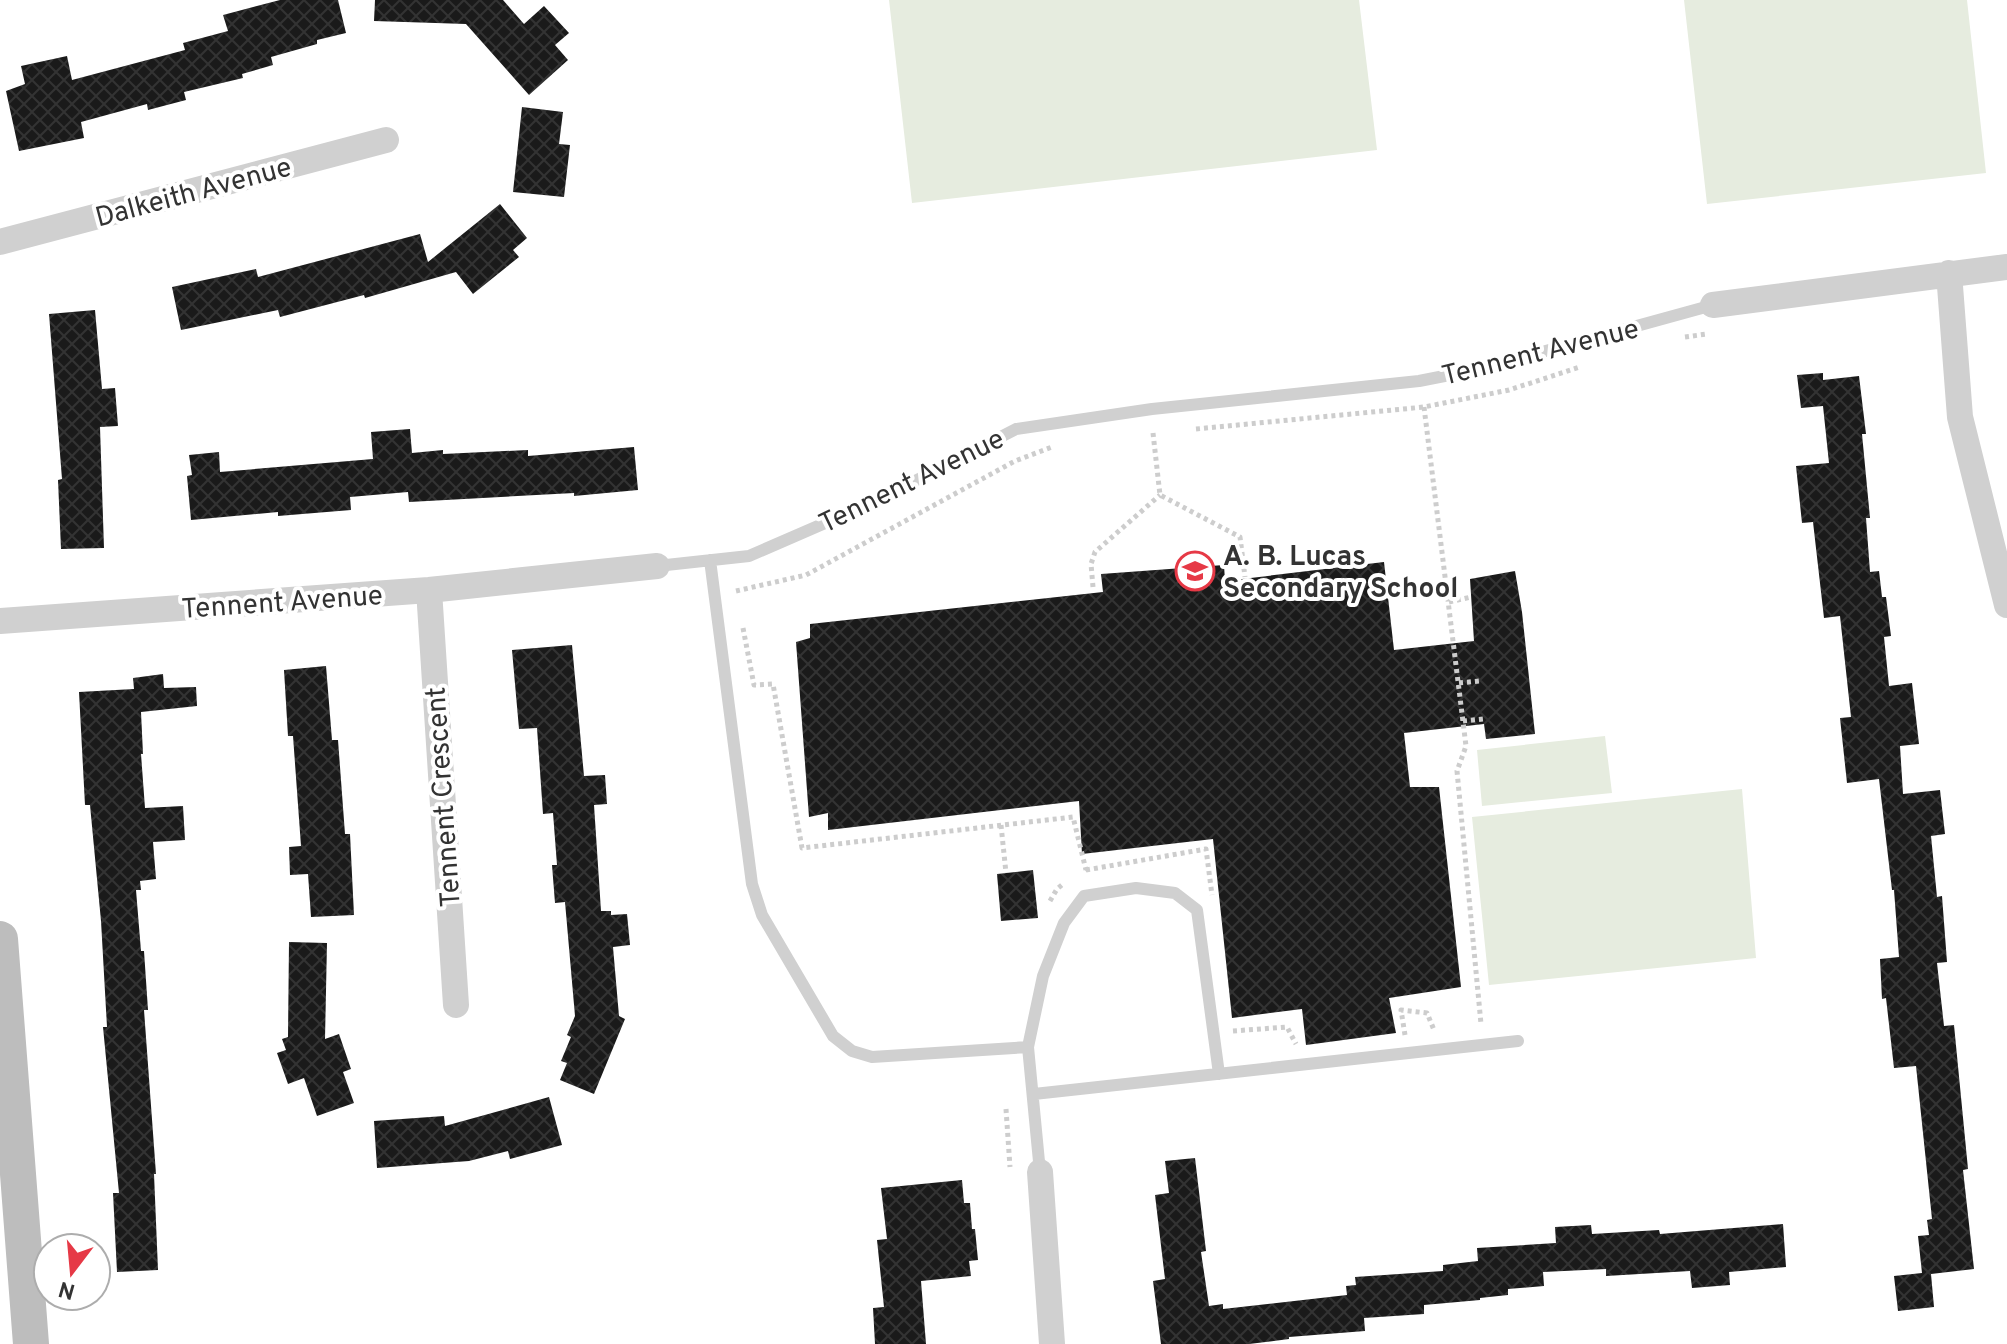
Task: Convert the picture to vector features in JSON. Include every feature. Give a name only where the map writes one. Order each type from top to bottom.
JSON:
[{"type":"street","name":"Dalkeith Avenue","points":[[0,242],[386,140]]},
{"type":"street","name":"Tennent Avenue","points":[[1713,305],[2007,267]]},
{"type":"street","points":[[1949,273],[1960,417],[2007,605]]},
{"type":"street","name":"Tennent Avenue","points":[[0,621],[429,590],[657,566]]},
{"type":"street","name":"Tennent Crescent","points":[[429,590],[456,1005]]},
{"type":"street","points":[[0,939],[31,1344]]},
{"type":"street","points":[[1040,1172],[1052,1344]]},
{"type":"lane","name":"Tennent Avenue","points":[[657,566],[749,556],[878,500],[1016,429],[1152,409],[1419,381],[1480,369],[1713,305]]},
{"type":"lane","points":[[710,560],[752,884],[762,915],[833,1036],[852,1051],[872,1057],[1028,1047]]},
{"type":"lane","points":[[1040,1172],[1028,1047],[1043,976],[1064,923],[1084,896],[1136,888],[1175,893],[1197,910],[1219,1074]]},
{"type":"lane","points":[[1034,1094],[1518,1041]]},
{"type":"path","points":[[1673,339],[1718,333]]},
{"type":"path","points":[[1183,430],[1424,407],[1509,390],[1583,366]]},
{"type":"path","points":[[1424,407],[1466,746],[1457,771],[1481,1034]]},
{"type":"path","points":[[1139,435],[1168,432]]},
{"type":"path","points":[[1153,433],[1160,495]]},
{"type":"path","points":[[739,603],[736,590],[806,575],[1015,461],[1054,446]]},
{"type":"path","points":[[1160,495],[1240,537],[1245,577]]},
{"type":"path","points":[[1093,587],[1091,564],[1095,552],[1160,495]]},
{"type":"path","points":[[1448,602],[1471,597]]},
{"type":"path","points":[[741,617],[754,685],[773,684],[802,848],[1073,817],[1086,870]]},
{"type":"path","points":[[1459,683],[1479,681]]},
{"type":"path","points":[[1463,721],[1484,719]]},
{"type":"path","points":[[1001,825],[1006,873]]},
{"type":"path","points":[[1076,876],[1086,870],[1206,849],[1214,910]]},
{"type":"path","points":[[1050,903],[1057,889],[1066,883]]},
{"type":"path","points":[[1405,1039],[1401,1010],[1427,1013],[1437,1037]]},
{"type":"path","points":[[1228,1032],[1287,1027],[1300,1052]]},
{"type":"shaded area","points":[[889,0],[1359,0],[1377,150],[912,203]]},
{"type":"shaded area","points":[[1684,0],[1967,0],[1986,173],[1707,204]]},
{"type":"shaded area","points":[[1605,736],[1612,793],[1482,806],[1477,750]]},
{"type":"shaded area","points":[[1742,789],[1756,958],[1489,985],[1472,817]]},
{"type":"building","points":[[280,0],[338,0],[346,33],[271,57],[273,65],[242,74],[243,78],[184,92],[186,100],[148,110],[147,104],[81,122],[84,138],[19,151],[6,91],[25,84],[21,66],[67,56],[72,80],[185,50],[183,43],[228,31],[223,15]]},
{"type":"building","points":[[375,0],[503,0],[524,24],[544,6],[569,33],[555,45],[568,60],[529,95],[466,24],[374,21]]},
{"type":"building","points":[[522,107],[563,112],[559,144],[570,145],[564,197],[513,192]]},
{"type":"building","points":[[500,204],[527,238],[513,250],[519,257],[473,294],[456,272],[365,298],[364,295],[280,317],[278,310],[181,330],[172,287],[256,269],[258,277],[420,234],[428,262]]},
{"type":"building","points":[[95,310],[102,389],[115,388],[118,426],[100,427],[104,548],[61,549],[58,480],[62,479],[49,314]]},
{"type":"building","points":[[1823,373],[1823,380],[1859,376],[1866,434],[1862,434],[1870,518],[1866,518],[1870,572],[1879,571],[1882,597],[1886,597],[1891,636],[1884,637],[1889,686],[1912,683],[1919,744],[1900,746],[1903,794],[1940,790],[1945,834],[1931,836],[1937,897],[1942,896],[1947,962],[1937,963],[1944,1026],[1954,1025],[1968,1169],[1963,1170],[1974,1269],[1931,1274],[1934,1307],[1898,1311],[1894,1276],[1922,1273],[1918,1236],[1929,1235],[1927,1220],[1932,1219],[1916,1066],[1894,1068],[1886,998],[1882,999],[1880,959],[1899,957],[1894,890],[1879,779],[1847,783],[1840,718],[1851,717],[1840,616],[1824,618],[1813,522],[1802,523],[1796,466],[1829,463],[1823,406],[1801,408],[1797,375]]},
{"type":"building","points":[[410,429],[412,453],[528,450],[528,456],[634,447],[638,490],[574,496],[574,493],[409,502],[408,492],[350,497],[351,510],[278,516],[278,512],[191,520],[187,476],[192,475],[189,455],[219,452],[220,472],[373,459],[371,432]]},
{"type":"building","points":[[1384,562],[1394,650],[1474,641],[1470,579],[1515,571],[1535,734],[1486,739],[1484,724],[1404,733],[1410,787],[1439,787],[1461,987],[1389,998],[1396,1033],[1306,1045],[1302,1009],[1232,1018],[1213,839],[1082,854],[1079,801],[828,830],[828,813],[809,817],[796,642],[810,638],[810,624],[1103,592],[1101,574],[1224,565],[1225,581]]},
{"type":"building","points":[[572,645],[584,776],[605,775],[607,804],[594,805],[601,911],[611,911],[611,915],[627,914],[630,945],[613,947],[619,1016],[625,1019],[594,1094],[560,1080],[567,1063],[561,1061],[571,1037],[567,1035],[575,1016],[565,902],[555,903],[552,865],[557,865],[553,813],[543,814],[537,728],[519,729],[512,650]]},
{"type":"building","points":[[326,666],[332,740],[338,740],[345,834],[350,834],[354,915],[311,917],[308,874],[290,875],[289,847],[301,846],[293,736],[288,736],[284,670]]},
{"type":"building","points":[[163,674],[164,688],[196,687],[197,706],[141,712],[145,808],[183,806],[185,840],[153,842],[156,879],[140,881],[141,890],[136,890],[148,1010],[144,1010],[156,1174],[158,1270],[117,1272],[113,1193],[119,1193],[103,1027],[107,1027],[101,921],[90,805],[85,805],[79,692],[134,689],[133,678]]},
{"type":"building","points":[[1033,870],[1038,918],[1001,921],[997,874]]},
{"type":"building","points":[[289,942],[327,943],[325,1039],[339,1034],[351,1069],[343,1072],[354,1103],[317,1116],[304,1078],[288,1084],[277,1053],[286,1050],[282,1039],[288,1037]]},
{"type":"building","points":[[549,1097],[562,1145],[510,1159],[508,1151],[469,1161],[377,1168],[374,1121],[444,1116],[445,1126]]},
{"type":"building","points":[[1195,1158],[1206,1251],[1201,1252],[1209,1306],[1223,1304],[1223,1309],[1347,1295],[1346,1286],[1356,1285],[1355,1277],[1443,1271],[1443,1265],[1478,1261],[1477,1248],[1556,1243],[1555,1227],[1591,1225],[1592,1234],[1659,1230],[1660,1234],[1783,1224],[1786,1267],[1729,1272],[1730,1285],[1692,1288],[1690,1271],[1606,1276],[1606,1269],[1543,1272],[1544,1286],[1508,1289],[1508,1295],[1480,1300],[1424,1305],[1424,1314],[1364,1318],[1365,1331],[1289,1337],[1249,1344],[1161,1344],[1153,1281],[1165,1279],[1155,1195],[1169,1193],[1165,1161]]},
{"type":"building","points":[[962,1180],[964,1203],[970,1203],[978,1260],[969,1261],[971,1276],[921,1281],[926,1344],[875,1344],[873,1308],[884,1307],[877,1240],[887,1239],[881,1188]]},
{"type":"place","name":"A. B. Lucas Secondary School","points":[[1195,571]]}]
